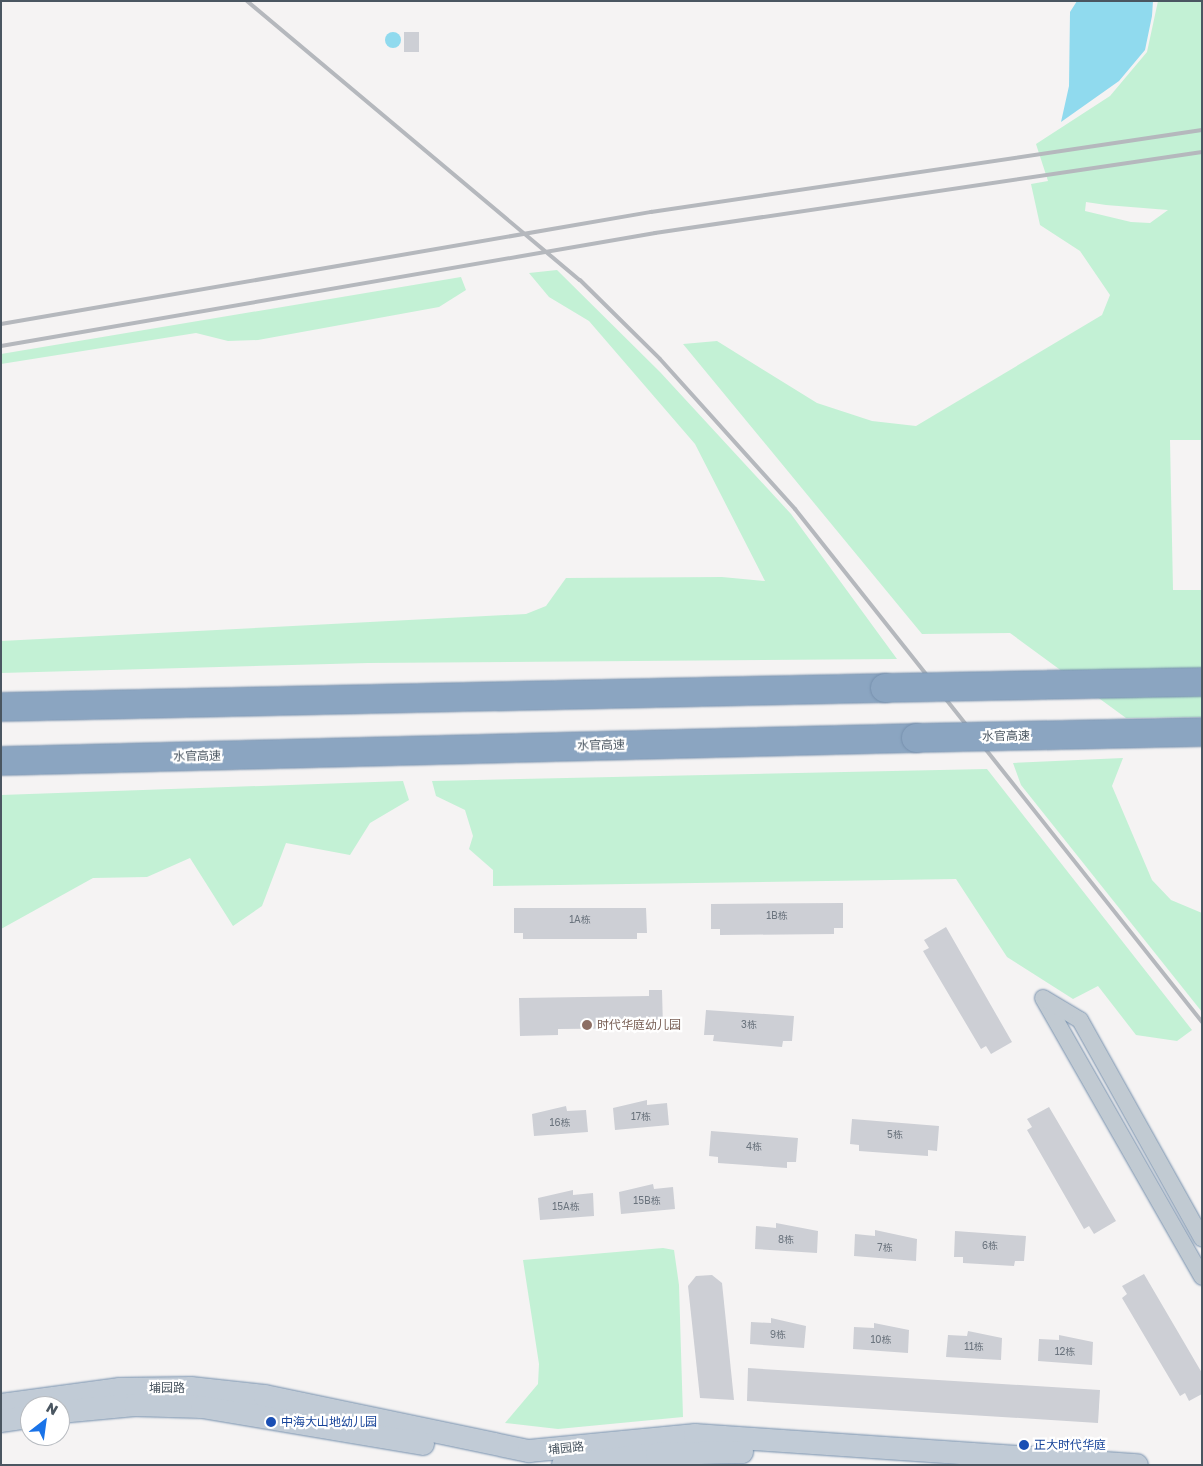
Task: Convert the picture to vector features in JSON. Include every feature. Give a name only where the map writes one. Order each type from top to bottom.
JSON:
[{"type":"highway","points":[[1,707],[1202,682]]},
{"type":"highway","name":"水官高速","points":[[1,761],[1202,732]]},
{"type":"street","points":[[1202,1238],[1080,1020],[1044,998],[1202,1277]]},
{"type":"street","name":"埔园路","points":[[1,1405],[120,1389],[191,1388],[294,1402],[531,1460]]},
{"type":"street","name":"埔园路","points":[[70,1411],[135,1405],[202,1406],[273,1415],[531,1460],[695,1435],[1136,1465]]},
{"type":"street","points":[[1,1422],[20,1419]]},
{"type":"street","name":"埔园路","points":[[563,1465],[726,1451],[938,1465]]},
{"type":"green space","points":[[1158,1],[1202,1],[1202,440],[1170,440],[1173,590],[1202,590],[1202,717],[1126,718],[1010,633],[922,634],[683,344],[717,341],[817,403],[872,421],[916,426],[1102,315],[1110,295],[1080,251],[1040,225],[1031,184],[1048,181],[1036,144],[1110,96],[1147,52]],"holes":[[[1086,202],[1168,210],[1150,223],[1131,222],[1085,211]]]},
{"type":"green space","points":[[557,270],[660,372],[791,514],[897,659],[368,663],[1,673],[1,641],[526,614],[546,606],[566,578],[722,577],[765,581],[695,444],[589,321],[549,297],[529,273]]},
{"type":"green space","points":[[461,277],[466,290],[439,307],[258,340],[228,341],[196,333],[1,364],[1,354]]},
{"type":"green space","points":[[1123,758],[1112,786],[1152,880],[1171,900],[1202,913],[1202,1012],[1021,785],[1013,763]]},
{"type":"green space","points":[[987,769],[1192,1030],[1177,1041],[1136,1035],[1098,986],[1073,999],[1007,957],[956,879],[493,886],[493,870],[469,849],[473,836],[465,810],[436,796],[432,781]]},
{"type":"green space","points":[[403,781],[409,800],[370,823],[350,855],[286,843],[262,906],[233,926],[190,858],[147,877],[93,878],[1,929],[1,795]]},
{"type":"green space","points":[[663,1248],[674,1250],[679,1285],[683,1417],[558,1429],[505,1423],[538,1384],[539,1364],[523,1260]]},
{"type":"water","points":[[1077,1],[1153,1],[1152,16],[1145,50],[1119,81],[1061,122],[1069,86],[1070,12]]},
{"type":"water","points":[[393,32],[399,34],[401,40],[399,46],[393,48],[387,46],[385,40],[387,34]]},
{"type":"building","points":[[404,32],[419,32],[419,52],[404,52]]},
{"type":"building","points":[[843,903],[843,928],[834,928],[834,934],[720,935],[720,929],[711,929],[711,904]]},
{"type":"building","points":[[514,908],[646,908],[647,933],[637,933],[637,939],[523,939],[523,933],[514,933]]},
{"type":"building","points":[[946,927],[1012,1042],[991,1054],[986,1046],[981,1049],[923,951],[929,948],[924,940]]},
{"type":"building","points":[[649,990],[662,990],[663,1028],[558,1029],[558,1035],[520,1036],[519,998],[649,996]]},
{"type":"building","points":[[706,1010],[794,1016],[792,1041],[783,1041],[782,1047],[713,1041],[714,1035],[704,1035]]},
{"type":"building","points":[[647,1100],[647,1105],[667,1103],[669,1125],[615,1130],[613,1108]]},
{"type":"building","points":[[566,1106],[567,1111],[586,1110],[588,1132],[534,1136],[532,1114]]},
{"type":"building","points":[[1049,1107],[1116,1221],[1094,1234],[1089,1226],[1084,1229],[1027,1130],[1032,1127],[1027,1119]]},
{"type":"building","points":[[852,1119],[939,1126],[937,1151],[928,1150],[928,1156],[859,1151],[859,1145],[850,1144]]},
{"type":"building","points":[[711,1131],[798,1138],[796,1162],[787,1162],[787,1168],[718,1163],[718,1157],[709,1156]]},
{"type":"building","points":[[653,1184],[654,1189],[673,1187],[675,1209],[621,1214],[619,1192]]},
{"type":"building","points":[[573,1190],[573,1195],[593,1193],[594,1216],[540,1220],[538,1198]]},
{"type":"building","points":[[776,1223],[818,1231],[817,1253],[755,1249],[756,1226],[776,1228]]},
{"type":"building","points":[[875,1230],[917,1239],[916,1261],[854,1256],[855,1234],[875,1236]]},
{"type":"building","points":[[955,1231],[1026,1236],[1024,1261],[1015,1261],[1014,1266],[963,1263],[963,1257],[954,1257]]},
{"type":"building","points":[[1144,1274],[1202,1373],[1202,1394],[1189,1401],[1185,1393],[1180,1396],[1122,1298],[1127,1294],[1122,1286]]},
{"type":"building","points":[[712,1275],[722,1283],[734,1400],[700,1398],[688,1286],[696,1276]]},
{"type":"building","points":[[771,1318],[806,1326],[804,1348],[750,1344],[751,1322],[771,1323]]},
{"type":"building","points":[[874,1323],[909,1330],[908,1353],[853,1349],[854,1327],[874,1328]]},
{"type":"building","points":[[968,1331],[1002,1338],[1001,1360],[946,1357],[948,1335],[967,1336]]},
{"type":"building","points":[[1059,1335],[1093,1342],[1092,1365],[1038,1361],[1039,1339],[1059,1340]]},
{"type":"building","points":[[748,1368],[1100,1390],[1098,1423],[747,1401]]},
{"type":"railway","points":[[247,1],[580,280],[660,359],[795,509],[1202,1022]]},
{"type":"railway","points":[[1,324],[651,212],[1202,130]]},
{"type":"railway","points":[[1,346],[655,233],[1202,152]]},
{"type":"place","name":"时代华庭幼儿园","points":[[587,1025]]},
{"type":"place","name":"中海大山地幼儿园","points":[[271,1422]]},
{"type":"place","name":"正大时代华庭","points":[[1024,1445]]}]
